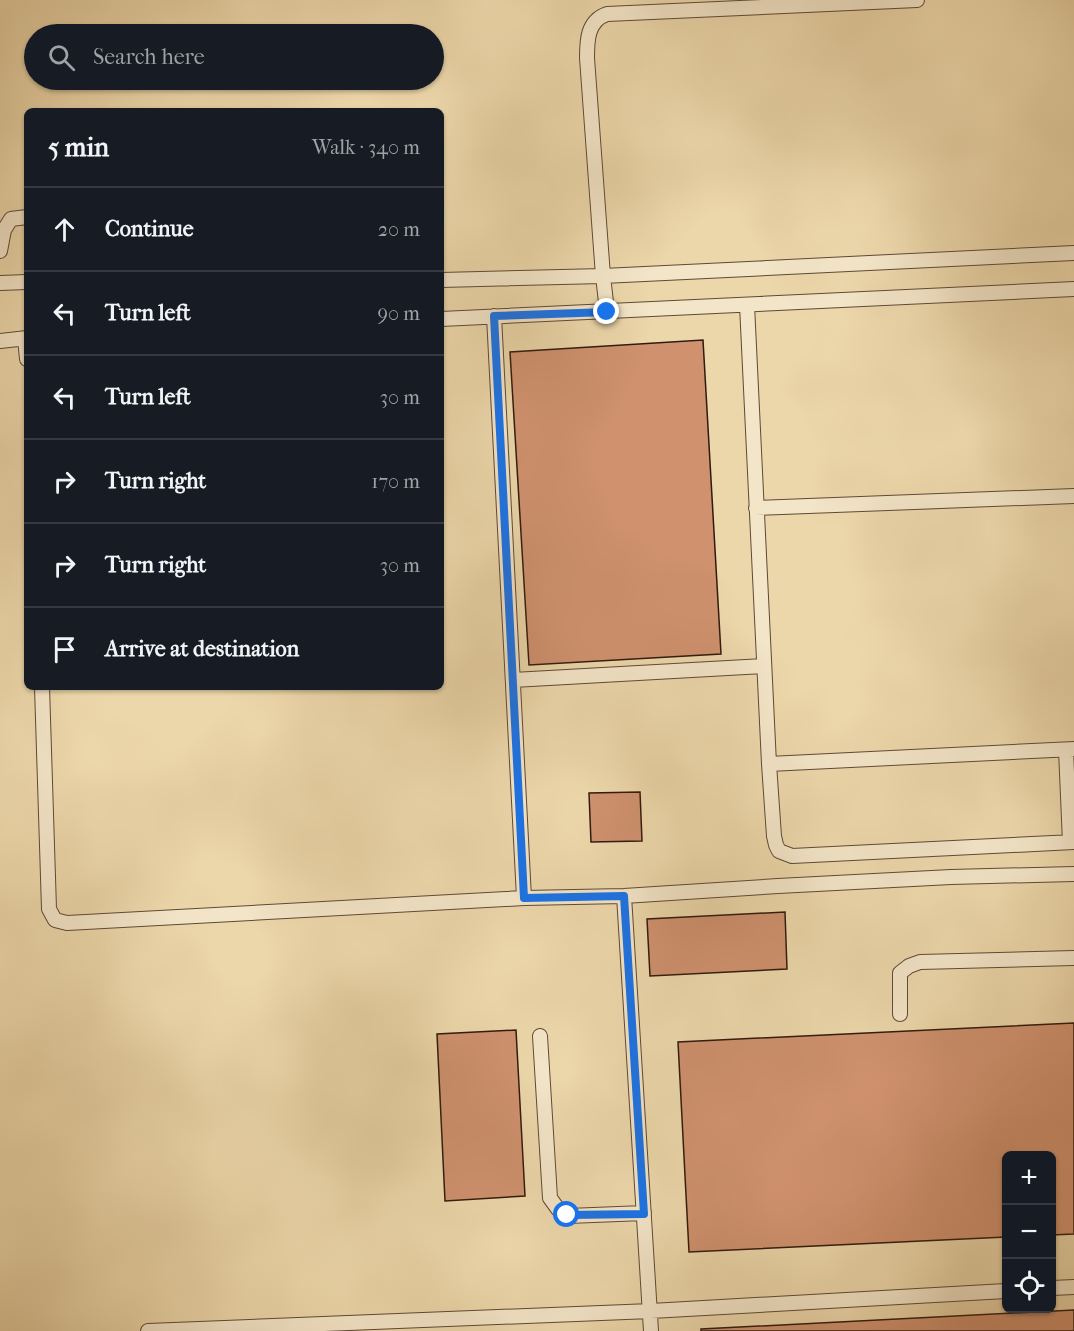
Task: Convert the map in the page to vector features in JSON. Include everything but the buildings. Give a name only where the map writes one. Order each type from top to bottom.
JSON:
[{"type":"lane","points":[[607,312],[587,58],[587,41],[594,22],[607,14],[917,0]]},
{"type":"lane","points":[[0,251],[4,230],[11,219],[24,217]]},
{"type":"lane","points":[[444,280],[603,276],[1074,253]]},
{"type":"lane","points":[[0,283],[24,282]]},
{"type":"lane","points":[[444,319],[1074,289]]},
{"type":"lane","points":[[747,305],[769,764],[774,837],[779,851],[792,856],[1072,842],[1070,749],[769,764]]},
{"type":"lane","points":[[494,316],[524,898]]},
{"type":"lane","points":[[0,340],[24,338]]},
{"type":"lane","points":[[756,508],[1074,496]]},
{"type":"lane","points":[[513,680],[764,666]]},
{"type":"lane","points":[[42,690],[49,909],[55,920],[67,923],[524,898],[624,896],[951,877],[1074,874]]},
{"type":"lane","points":[[624,896],[651,1331]]},
{"type":"lane","points":[[900,1014],[900,973],[920,962],[1074,958]]},
{"type":"lane","points":[[540,1036],[550,1198],[558,1209],[567,1215],[644,1214]]},
{"type":"lane","points":[[1056,1288],[1074,1287]]},
{"type":"lane","points":[[148,1331],[651,1311],[1002,1291]]},
{"type":"route","points":[[567,1215],[644,1214],[624,896],[524,898],[494,316],[607,312]]}]
